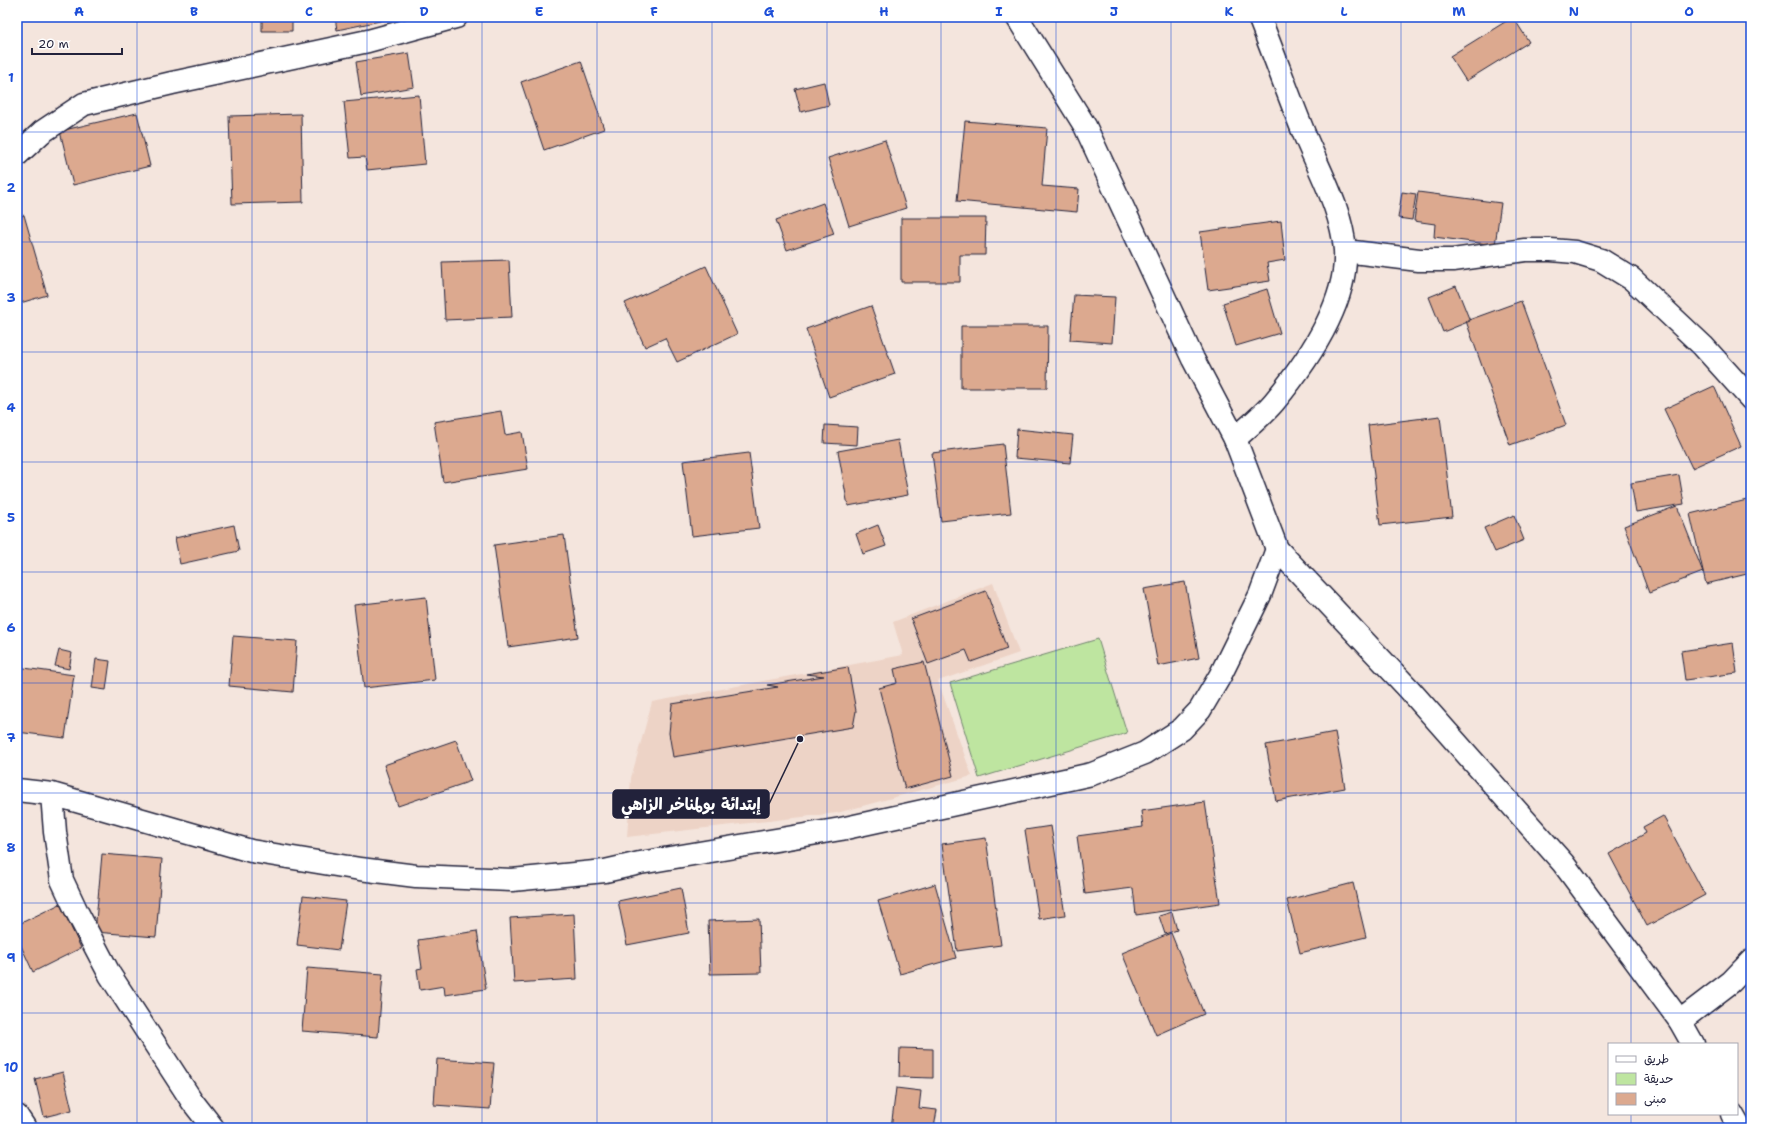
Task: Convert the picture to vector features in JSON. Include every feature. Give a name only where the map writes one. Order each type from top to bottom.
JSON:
[{"type":"street","points":[[17,155],[42,132],[84,104],[172,83],[368,41],[456,17]]},
{"type":"street","points":[[1017,17],[1085,126],[1193,359],[1235,439],[1277,549],[1414,695],[1563,864],[1680,1021],[1692,1043]]},
{"type":"street","points":[[1235,439],[1274,403],[1304,361],[1323,329],[1337,299],[1342,277],[1345,251],[1342,228],[1329,192],[1259,17]]},
{"type":"street","points":[[1345,251],[1419,260],[1453,260],[1525,250],[1551,250],[1575,252],[1601,260],[1632,279],[1703,346],[1751,399]]},
{"type":"street","points":[[17,790],[52,794],[251,851],[360,869],[424,876],[512,880],[606,871],[640,863],[841,829],[1092,774],[1145,753],[1182,729],[1200,710],[1220,676],[1260,594],[1277,549]]},
{"type":"street","points":[[52,794],[54,832],[62,880],[77,912],[110,975],[192,1101],[213,1128]]},
{"type":"street","points":[[1680,1021],[1731,982],[1751,961]]},
{"type":"street","points":[[1733,1115],[1740,1128]]},
{"type":"street","points":[[17,1116],[25,1128]]},
{"type":"shaded area","points":[[993,583],[1019,653],[938,681],[972,776],[837,813],[627,837],[631,778],[652,702],[903,655],[893,622]]},
{"type":"green space","points":[[1098,639],[1127,733],[979,778],[950,683]]},
{"type":"building","points":[[262,17],[292,17],[292,31],[262,31]]},
{"type":"building","points":[[335,17],[399,17],[337,30]]},
{"type":"building","points":[[1513,17],[1529,42],[1466,81],[1450,56]]},
{"type":"building","points":[[409,53],[414,87],[361,96],[356,62]]},
{"type":"building","points":[[581,61],[604,129],[544,150],[521,82]]},
{"type":"building","points":[[824,82],[829,105],[801,112],[795,89]]},
{"type":"building","points":[[419,95],[425,164],[367,170],[365,157],[350,158],[344,102]]},
{"type":"building","points":[[137,113],[150,166],[73,185],[60,131]]},
{"type":"building","points":[[301,114],[303,202],[232,204],[229,116]]},
{"type":"building","points":[[965,121],[1047,128],[1042,186],[1079,189],[1077,212],[957,201]]},
{"type":"building","points":[[885,140],[906,208],[849,226],[828,158]]},
{"type":"building","points":[[1402,192],[1416,194],[1412,220],[1398,218]]},
{"type":"building","points":[[1418,192],[1501,203],[1495,245],[1434,237],[1435,224],[1414,221]]},
{"type":"building","points":[[823,203],[834,234],[787,250],[776,220]]},
{"type":"building","points":[[24,215],[47,295],[17,304],[17,218]]},
{"type":"building","points":[[901,218],[986,218],[985,255],[960,255],[960,282],[901,282]]},
{"type":"building","points":[[1281,221],[1285,260],[1267,263],[1270,281],[1208,290],[1200,232]]},
{"type":"building","points":[[509,260],[512,317],[445,320],[442,262]]},
{"type":"building","points":[[706,266],[737,334],[677,362],[665,338],[645,347],[625,303]]},
{"type":"building","points":[[1456,286],[1470,321],[1443,332],[1429,297]]},
{"type":"building","points":[[1267,289],[1280,333],[1236,346],[1223,303]]},
{"type":"building","points":[[1074,295],[1115,297],[1112,343],[1070,340]]},
{"type":"building","points":[[1521,301],[1566,425],[1510,445],[1466,321]]},
{"type":"building","points":[[871,306],[895,374],[829,397],[806,329]]},
{"type":"building","points":[[961,326],[1048,326],[1047,388],[961,388]]},
{"type":"building","points":[[1714,386],[1741,446],[1692,468],[1664,409]]},
{"type":"building","points":[[501,411],[505,435],[522,432],[528,469],[443,482],[434,422]]},
{"type":"building","points":[[1440,416],[1452,517],[1380,525],[1368,425]]},
{"type":"building","points":[[825,425],[858,427],[857,445],[824,443]]},
{"type":"building","points":[[1017,429],[1073,435],[1070,463],[1015,458]]},
{"type":"building","points":[[898,440],[908,495],[848,506],[838,451]]},
{"type":"building","points":[[1003,444],[1011,513],[941,521],[932,453]]},
{"type":"building","points":[[749,453],[759,528],[692,536],[683,461]]},
{"type":"building","points":[[1679,475],[1684,504],[1636,512],[1631,483]]},
{"type":"building","points":[[1751,499],[1751,573],[1706,584],[1690,514]]},
{"type":"building","points":[[1677,506],[1703,572],[1649,593],[1624,526]]},
{"type":"building","points":[[1514,515],[1524,540],[1495,552],[1484,528]]},
{"type":"building","points":[[234,525],[239,551],[180,564],[175,538]]},
{"type":"building","points":[[878,525],[886,546],[863,554],[856,534]]},
{"type":"building","points":[[564,535],[578,637],[508,647],[494,545]]},
{"type":"building","points":[[1185,582],[1199,658],[1158,666],[1144,589]]},
{"type":"building","points":[[986,591],[1007,649],[971,662],[966,650],[928,664],[911,619]]},
{"type":"building","points":[[426,597],[435,680],[364,688],[354,605]]},
{"type":"building","points":[[233,636],[297,641],[293,692],[229,686]]},
{"type":"building","points":[[1733,643],[1737,673],[1685,680],[1681,651]]},
{"type":"building","points":[[59,650],[72,653],[69,669],[55,666]]},
{"type":"building","points":[[96,659],[110,661],[106,690],[92,688]]},
{"type":"building","points":[[924,662],[953,776],[905,789],[879,688],[897,683],[894,669]]},
{"type":"building","points":[[17,667],[74,675],[65,738],[17,732]]},
{"type":"building","points":[[848,667],[856,711],[853,727],[673,757],[669,733],[672,704],[778,687],[767,685],[824,676],[806,674]]},
{"type":"building","points":[[1335,732],[1345,788],[1276,801],[1266,745]]},
{"type":"building","points":[[456,740],[471,781],[398,806],[384,765]]},
{"type":"building","points":[[1205,802],[1220,903],[1136,915],[1133,888],[1085,894],[1077,836],[1143,827],[1141,811]]},
{"type":"building","points":[[1663,816],[1705,895],[1647,926],[1609,854],[1646,833],[1643,827]]},
{"type":"building","points":[[1051,826],[1065,915],[1039,919],[1025,830]]},
{"type":"building","points":[[986,838],[1001,945],[957,951],[942,844]]},
{"type":"building","points":[[102,854],[162,859],[156,937],[95,932]]},
{"type":"building","points":[[1353,883],[1366,937],[1300,953],[1287,900]]},
{"type":"building","points":[[935,884],[956,958],[900,974],[878,901]]},
{"type":"building","points":[[681,888],[689,933],[627,945],[618,901]]},
{"type":"building","points":[[303,896],[346,901],[339,950],[297,945]]},
{"type":"building","points":[[60,904],[81,948],[33,972],[17,937],[17,925]]},
{"type":"building","points":[[1172,912],[1177,930],[1165,934],[1159,916]]},
{"type":"building","points":[[574,914],[577,979],[514,983],[510,918]]},
{"type":"building","points":[[759,919],[761,973],[710,974],[708,921]]},
{"type":"building","points":[[477,931],[486,989],[445,995],[444,986],[420,990],[417,969],[422,968],[418,940]]},
{"type":"building","points":[[1171,933],[1204,1014],[1156,1035],[1122,953]]},
{"type":"building","points":[[307,968],[383,974],[378,1037],[302,1031]]},
{"type":"building","points":[[900,1048],[933,1049],[933,1078],[899,1077]]},
{"type":"building","points":[[437,1059],[494,1063],[490,1109],[434,1105]]},
{"type":"building","points":[[63,1072],[72,1110],[44,1117],[35,1079]]},
{"type":"building","points":[[896,1088],[921,1091],[919,1108],[937,1110],[934,1128],[891,1128]]},
{"type":"place","name":"إبتدائة بولمناخر الزاهي","points":[[800,739]]}]
